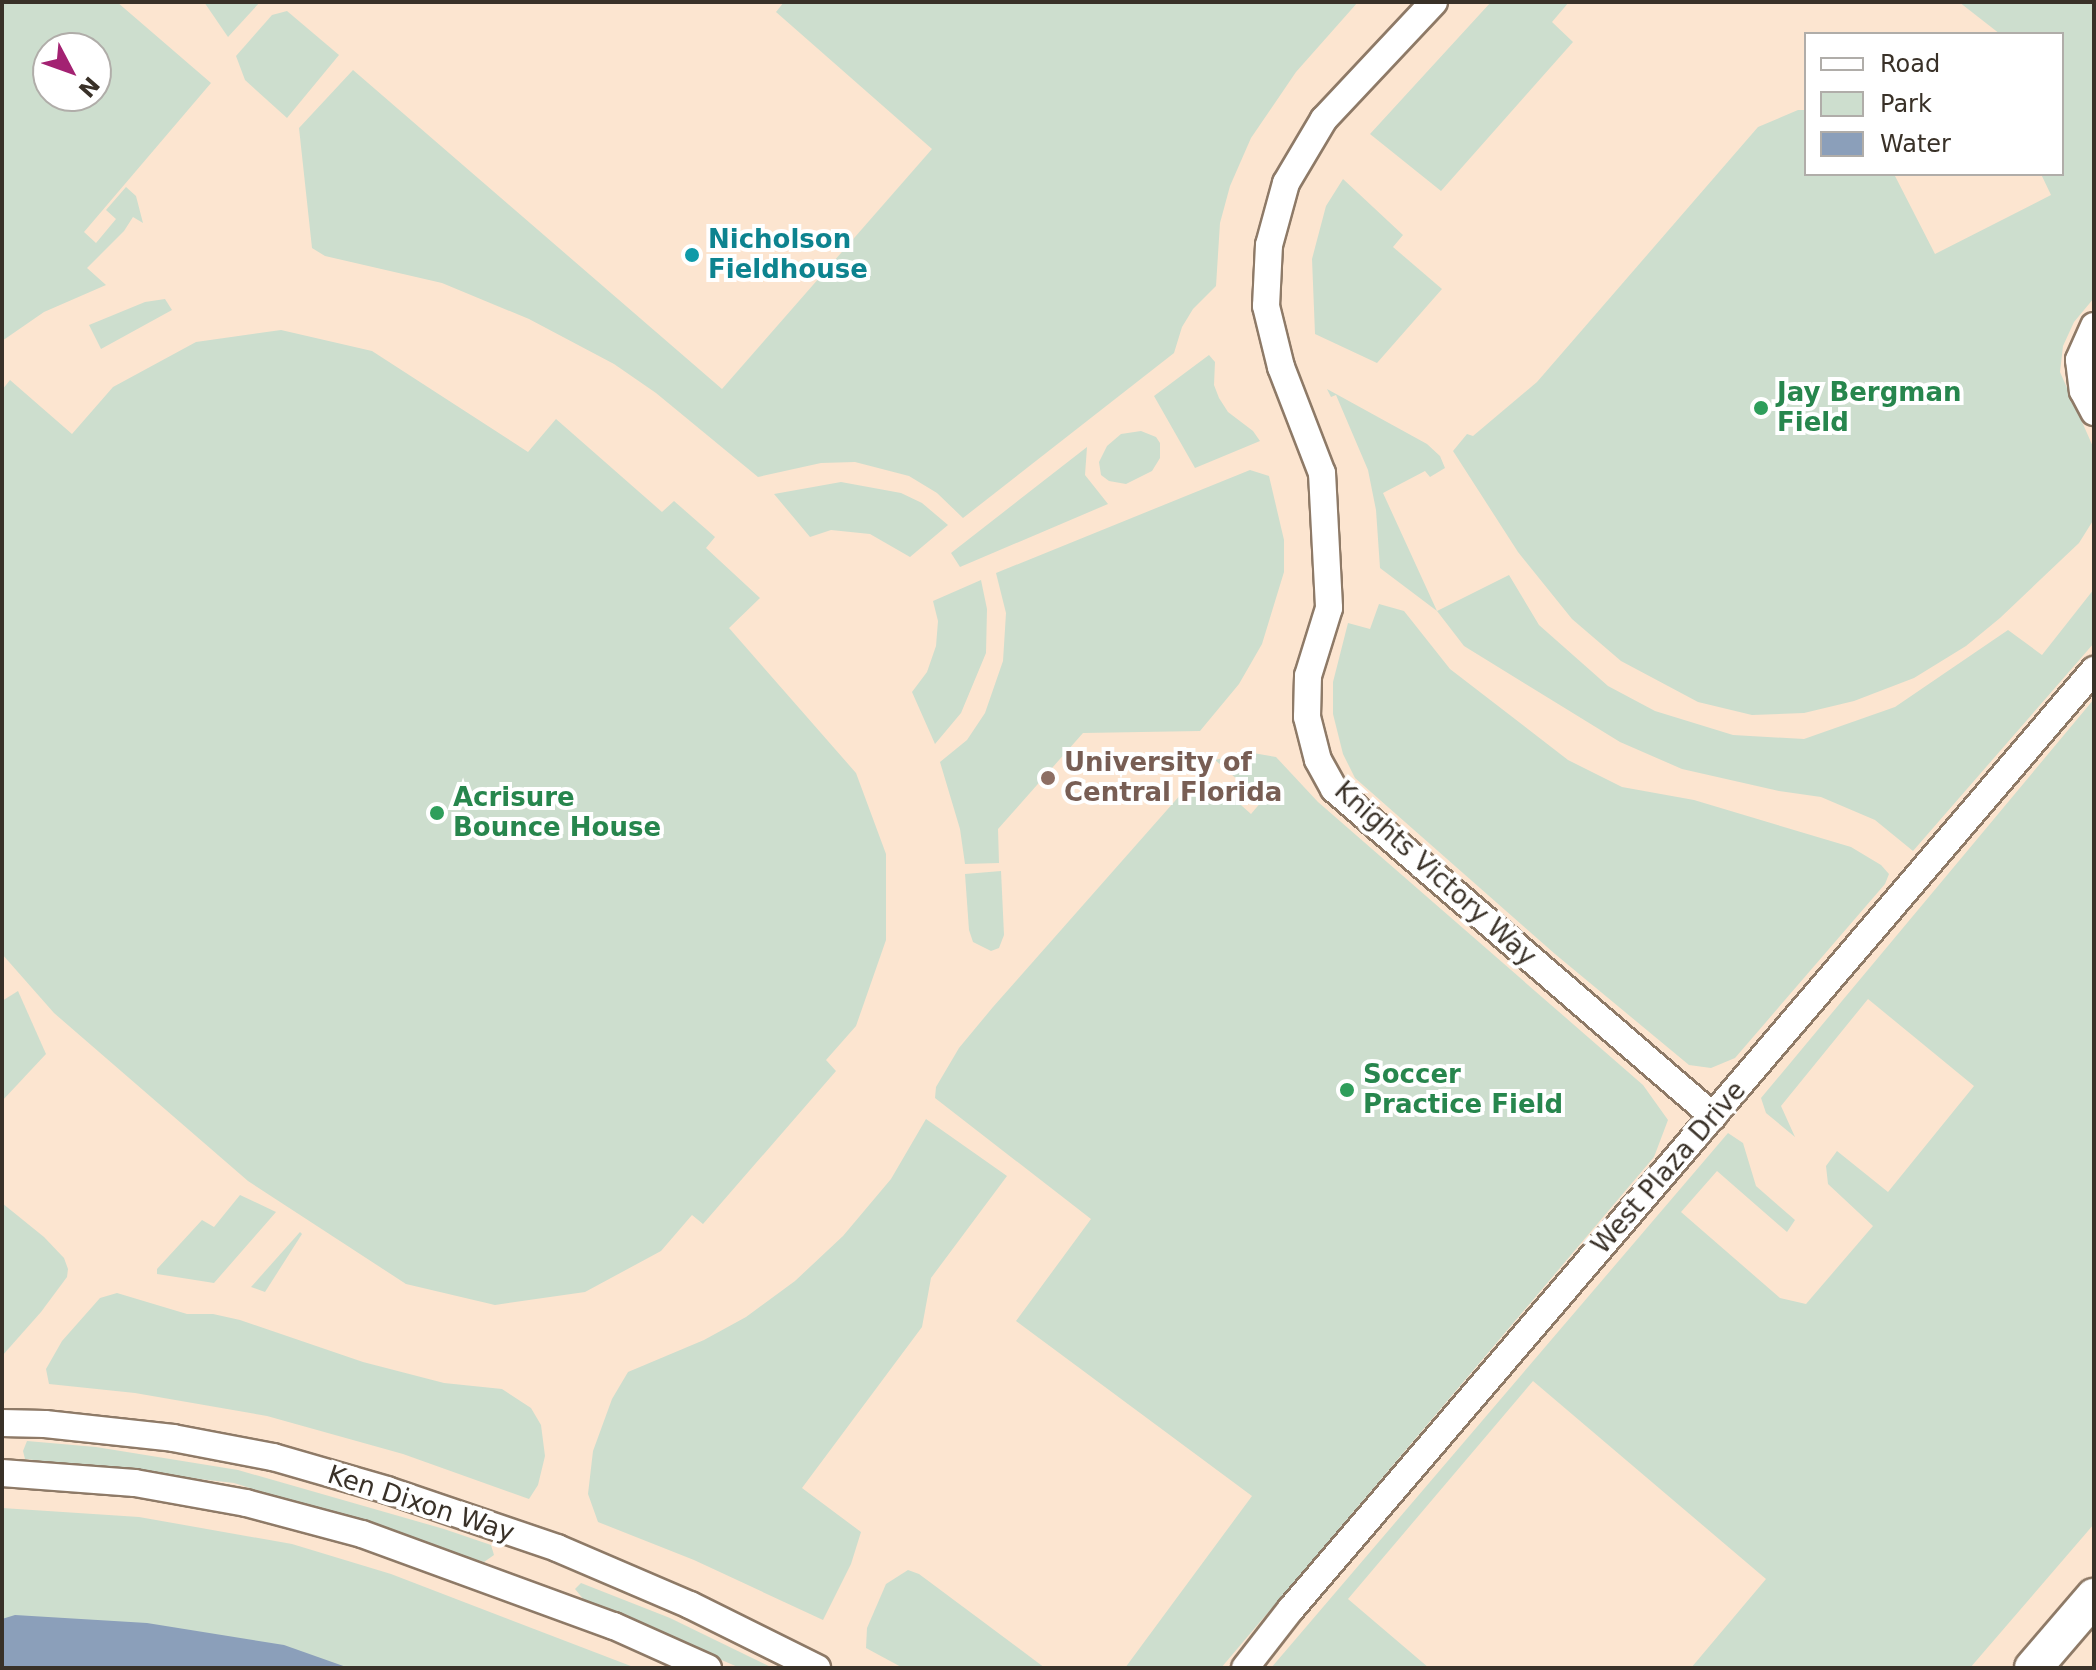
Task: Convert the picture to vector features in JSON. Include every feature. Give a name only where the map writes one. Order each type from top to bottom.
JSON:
[{"type":"main road","points":[[2033,1668],[2094,1597]]},
{"type":"street","name":"Knights Victory Way","points":[[1434,2],[1324,119],[1286,183],[1269,245],[1266,306],[1281,367],[1322,473],[1329,608],[1308,676],[1307,717],[1318,760],[1334,789],[1713,1116]]},
{"type":"street","points":[[2094,326],[2079,360],[2083,391],[2094,412]]},
{"type":"street","name":"West Plaza Drive","points":[[1245,1668],[1291,1609],[2094,670]]},
{"type":"street","name":"Ken Dixon Way","points":[[2,1423],[45,1424],[173,1438],[273,1457],[387,1490],[557,1548],[690,1605],[817,1668]]},
{"type":"street","name":"Ken Dixon Way","points":[[2,1473],[135,1483],[246,1503],[362,1534],[585,1615],[708,1668]]},
{"type":"green space","points":[[2,2],[117,2],[211,83],[84,232],[96,243],[116,219],[106,210],[126,187],[136,196],[143,223],[133,217],[124,231],[87,268],[106,285],[44,312],[2,341]]},
{"type":"green space","points":[[204,2],[260,2],[228,37]]},
{"type":"green space","points":[[784,2],[1358,2],[1296,72],[1251,138],[1230,186],[1220,223],[1216,286],[1193,309],[1182,327],[1174,353],[963,518],[937,493],[909,476],[855,462],[821,463],[758,477],[656,393],[614,364],[529,319],[442,283],[325,256],[312,248],[299,128],[353,70],[722,389],[932,149],[776,12]]},
{"type":"green space","points":[[1491,2],[1569,2],[1552,22],[1573,42],[1441,191],[1370,134]]},
{"type":"green space","name":"Jay Bergman Field","points":[[1959,2],[2091,2],[2094,10],[2094,298],[2074,322],[2063,346],[2060,372],[2094,449],[2094,519],[2079,543],[2000,618],[1966,646],[1914,678],[1854,701],[1804,713],[1752,715],[1698,702],[1621,661],[1572,619],[1518,552],[1453,451],[1467,434],[1473,436],[1537,382],[1758,127],[1804,110],[1804,176],[1895,176],[1935,254],[2051,195],[2042,176],[2064,176],[2064,32],[1997,32]]},
{"type":"green space","points":[[287,11],[339,55],[287,118],[245,80],[236,56],[272,15]]},
{"type":"green space","points":[[1343,179],[1403,235],[1393,247],[1442,289],[1377,363],[1315,334],[1312,259],[1326,206]]},
{"type":"green space","points":[[165,299],[172,310],[101,349],[89,325],[145,302]]},
{"type":"green space","name":"Acrisure Bounce House","points":[[281,330],[372,351],[528,452],[556,419],[662,512],[674,501],[715,537],[706,548],[760,598],[729,628],[856,773],[886,854],[886,940],[856,1026],[826,1060],[836,1071],[703,1224],[692,1215],[661,1251],[585,1292],[495,1305],[406,1284],[248,1181],[54,1013],[2,954],[2,390],[10,380],[72,434],[113,387],[196,342]]},
{"type":"green space","points":[[1209,355],[1215,362],[1214,385],[1219,398],[1228,412],[1253,431],[1260,441],[1195,468],[1154,396]]},
{"type":"green space","points":[[1327,389],[1427,444],[1440,456],[1445,468],[1430,477],[1425,471],[1383,493],[1437,611],[1380,568],[1376,510],[1368,470],[1336,395],[1331,397]]},
{"type":"green space","points":[[1141,431],[1156,437],[1160,443],[1160,458],[1152,471],[1126,484],[1109,481],[1101,475],[1099,462],[1107,446],[1121,434]]},
{"type":"green space","points":[[1087,447],[1085,475],[1108,504],[960,567],[951,553]]},
{"type":"green space","points":[[1250,470],[1269,476],[1284,540],[1284,572],[1262,644],[1239,684],[1200,731],[1083,733],[998,829],[999,863],[965,864],[960,829],[940,762],[967,740],[985,713],[1003,661],[1006,613],[996,573]]},
{"type":"green space","points":[[841,482],[901,493],[922,503],[948,525],[910,557],[870,534],[831,530],[810,537],[774,494]]},
{"type":"green space","points":[[1509,575],[1539,625],[1608,686],[1655,711],[1733,735],[1804,739],[1895,707],[2008,630],[2042,655],[2094,589],[2094,643],[1913,851],[1875,820],[1821,797],[1779,791],[1682,769],[1620,742],[1464,646],[1437,611]]},
{"type":"green space","points":[[981,580],[987,609],[986,653],[961,713],[935,744],[912,692],[927,672],[936,646],[938,621],[933,601]]},
{"type":"green space","points":[[1379,604],[1404,611],[1450,669],[1568,760],[1622,787],[1694,800],[1851,847],[1881,865],[1889,874],[1885,884],[1735,1058],[1711,1068],[1689,1065],[1555,954],[1355,778],[1343,754],[1333,714],[1333,682],[1348,623],[1370,629]]},
{"type":"green space","points":[[2094,699],[2094,1524],[1970,1668],[1691,1668],[1766,1579],[1533,1381],[1348,1599],[1429,1668],[1271,1668],[1728,1133],[1743,1143],[1756,1186],[1795,1220],[1787,1232],[1717,1171],[1681,1212],[1780,1298],[1806,1304],[1873,1226],[1828,1184],[1826,1166],[1837,1151],[1888,1192],[1974,1086],[1868,999],[1781,1106],[1795,1137],[1766,1113],[1761,1098]]},
{"type":"green space","points":[[1247,752],[1276,757],[1318,802],[1643,1085],[1668,1120],[1654,1157],[1221,1668],[1125,1668],[1252,1496],[1016,1321],[1091,1219],[935,1098],[936,1087],[959,1048],[993,1007],[1197,776],[1223,789],[1251,814],[1262,801],[1215,760]]},
{"type":"green space","points":[[1001,871],[1004,935],[999,948],[991,951],[973,942],[969,930],[965,874]]},
{"type":"green space","points":[[18,991],[46,1054],[2,1101],[2,1001]]},
{"type":"green space","points":[[926,1119],[1007,1176],[931,1278],[922,1327],[802,1488],[861,1532],[851,1564],[823,1620],[694,1560],[598,1522],[588,1494],[593,1451],[612,1399],[628,1372],[704,1340],[746,1317],[795,1281],[843,1236],[891,1179]]},
{"type":"green space","points":[[240,1195],[276,1212],[214,1283],[157,1274],[157,1269],[202,1220],[214,1227]]},
{"type":"green space","points":[[2,1203],[44,1237],[64,1258],[68,1269],[67,1277],[41,1312],[2,1356]]},
{"type":"green space","points":[[300,1232],[302,1234],[265,1292],[251,1287]]},
{"type":"green space","points":[[117,1293],[187,1314],[213,1314],[240,1320],[363,1362],[444,1383],[502,1389],[531,1408],[541,1425],[545,1456],[538,1485],[529,1499],[403,1454],[267,1416],[135,1393],[49,1384],[46,1369],[62,1341],[100,1298]]},
{"type":"green space","points":[[27,1441],[96,1447],[238,1470],[444,1529],[491,1545],[494,1555],[484,1562],[234,1483],[25,1459],[23,1451]]},
{"type":"green space","points":[[2,1508],[139,1517],[292,1544],[391,1574],[636,1668],[2,1668]]},
{"type":"green space","points":[[908,1570],[919,1574],[1045,1668],[903,1668],[866,1648],[867,1628],[886,1584]]},
{"type":"green space","points":[[581,1583],[670,1618],[773,1668],[740,1668],[584,1600],[575,1589]]},
{"type":"water","points":[[15,1615],[147,1623],[284,1645],[349,1668],[2,1668],[2,1619]]},
{"type":"place","name":"Nicholson Fieldhouse","points":[[692,255]]},
{"type":"place","name":"Jay Bergman Field","points":[[1761,408]]},
{"type":"place","name":"University of Central Florida","points":[[1048,778]]},
{"type":"place","name":"Acrisure Bounce House","points":[[437,813]]},
{"type":"place","name":"Soccer Practice Field","points":[[1347,1090]]}]
